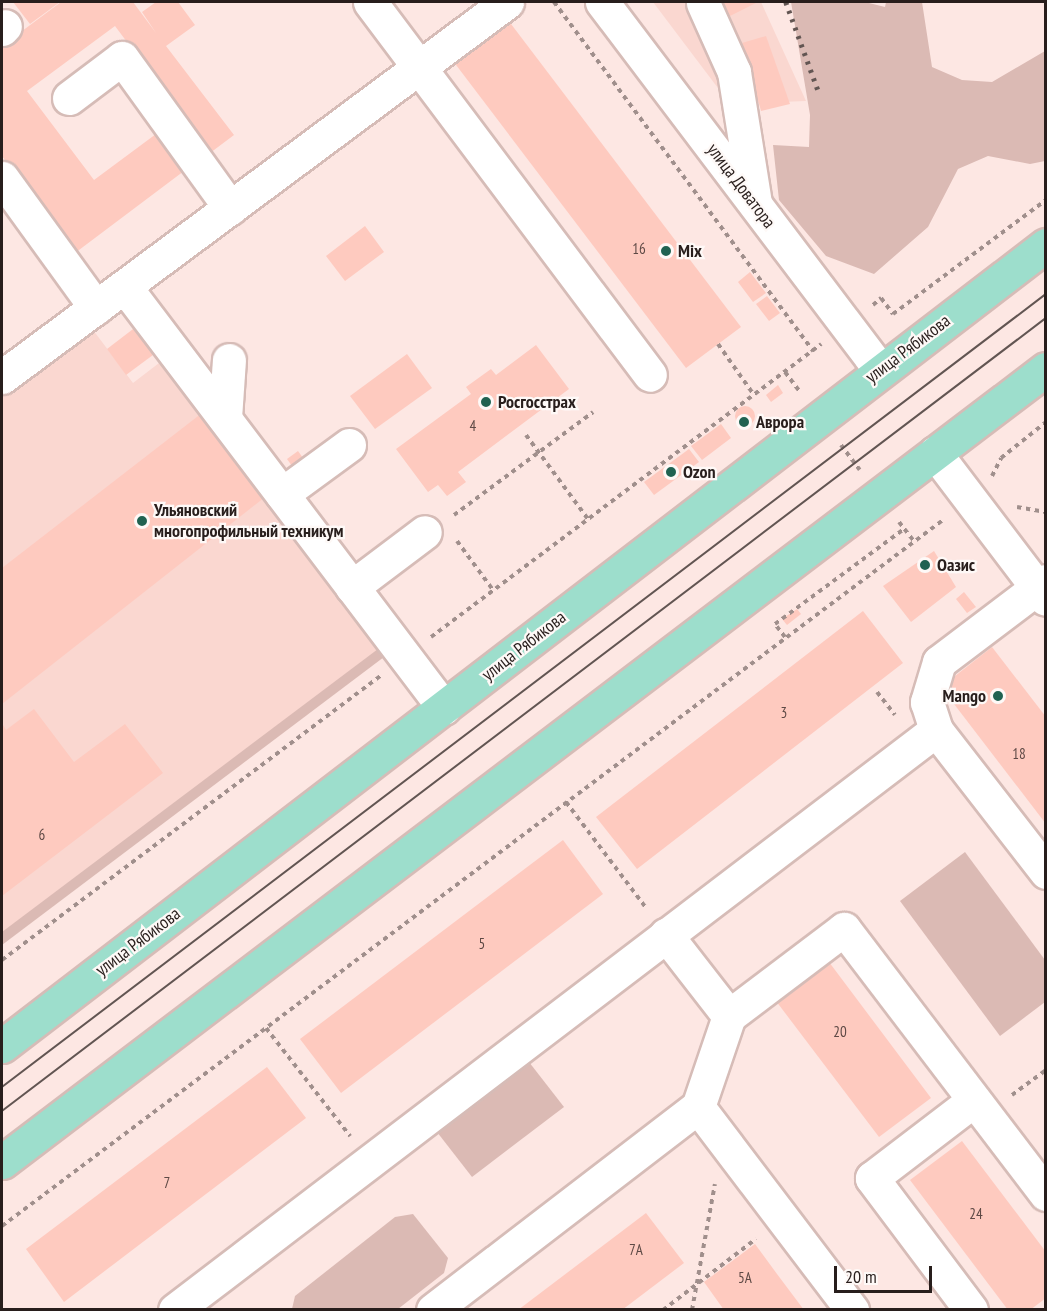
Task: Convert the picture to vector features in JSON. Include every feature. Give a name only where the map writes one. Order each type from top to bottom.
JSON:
[{"type":"main road","name":"улица Рябикова","points":[[2,1045],[1046,245]]},
{"type":"main road","points":[[2,1162],[1046,369]]},
{"type":"street","points":[[370,2],[650,375]]},
{"type":"street","points":[[2,377],[507,2]]},
{"type":"street","name":"улица Доватора","points":[[602,2],[880,370]]},
{"type":"street","points":[[703,3],[735,72],[755,204]]},
{"type":"street","points":[[69,98],[122,58],[230,208]]},
{"type":"street","points":[[2,178],[96,308]]},
{"type":"street","points":[[125,286],[444,708]]},
{"type":"street","points":[[225,418],[230,360]]},
{"type":"street","points":[[282,494],[349,445]]},
{"type":"street","points":[[935,453],[1043,589],[934,669],[927,702],[936,730],[1046,872]]},
{"type":"street","points":[[352,587],[440,529]]},
{"type":"street","points":[[175,1310],[936,730]]},
{"type":"street","points":[[433,1310],[698,1107],[729,1016],[844,929],[1046,1194]]},
{"type":"street","points":[[666,934],[729,1016]]},
{"type":"street","points":[[698,1107],[852,1310]]},
{"type":"street","points":[[971,1310],[872,1178],[980,1107]]},
{"type":"path","points":[[2,960],[813,351],[554,2]]},
{"type":"path","points":[[893,314],[1046,200]]},
{"type":"path","points":[[718,344],[754,395]]},
{"type":"path","points":[[785,372],[801,393]]},
{"type":"path","points":[[493,590],[440,529],[593,412]]},
{"type":"path","points":[[990,488],[1001,458],[1046,422]]},
{"type":"path","points":[[526,435],[588,519]]},
{"type":"path","points":[[835,437],[866,478]]},
{"type":"path","points":[[896,519],[913,540]]},
{"type":"path","points":[[2,1226],[942,519]]},
{"type":"path","points":[[785,637],[775,624],[904,529]]},
{"type":"path","points":[[566,802],[666,934]]},
{"type":"path","points":[[266,1028],[369,1160]]},
{"type":"path","points":[[980,1107],[1046,1070]]},
{"type":"path","points":[[692,1310],[723,1139]]},
{"type":"path","points":[[663,1310],[783,1219]]},
{"type":"shaded area","points":[[653,2],[761,2],[806,101],[730,104]]},
{"type":"shaded area","points":[[791,2],[865,2],[885,7],[886,2],[922,2],[932,67],[962,80],[992,82],[1045,51],[1045,161],[1030,164],[988,156],[958,169],[928,227],[874,274],[826,256],[779,200],[773,145],[809,147],[810,115]]},
{"type":"shaded area","name":"Ульяновский многопрофильный техникум","points":[[90,326],[133,383],[163,360],[380,650],[2,935],[2,392]]},
{"type":"shaded area","points":[[378,649],[384,657],[2,945],[2,932]]},
{"type":"shaded area","points":[[965,852],[1045,960],[1045,1002],[1000,1036],[900,901]]},
{"type":"shaded area","points":[[529,1062],[564,1107],[472,1177],[437,1132]]},
{"type":"shaded area","points":[[413,1214],[448,1258],[444,1273],[398,1309],[292,1309],[295,1296],[395,1217]]},
{"type":"building","points":[[13,2],[60,2],[30,24]]},
{"type":"building","points":[[61,2],[133,2],[156,33],[142,12],[156,2],[178,2],[195,25],[166,46],[234,135],[210,153],[115,26],[27,91],[94,180],[156,134],[184,171],[75,253],[2,156],[2,46]]},
{"type":"building","points":[[720,2],[758,2],[728,17]]},
{"type":"building","points":[[505,16],[741,327],[686,368],[450,57]]},
{"type":"building","points":[[766,36],[790,104],[761,111],[742,43]]},
{"type":"building","points":[[365,226],[384,252],[345,281],[326,256]]},
{"type":"building","points":[[750,272],[766,293],[753,302],[738,282]]},
{"type":"building","points":[[767,296],[780,313],[769,321],[756,304]]},
{"type":"building","points":[[137,326],[157,352],[126,375],[107,349]]},
{"type":"building","points":[[536,345],[569,389],[458,472],[466,482],[447,496],[438,485],[428,492],[396,449],[471,394],[466,387],[491,369],[496,375]]},
{"type":"building","points":[[407,354],[432,388],[375,429],[350,396]]},
{"type":"building","points":[[778,385],[783,393],[771,402],[766,395]]},
{"type":"building","points":[[745,406],[752,409],[755,416],[752,423],[745,426],[738,423],[735,416],[738,409]]},
{"type":"building","points":[[202,413],[265,497],[2,704],[2,568]]},
{"type":"building","points":[[721,424],[731,438],[702,460],[691,446]]},
{"type":"building","points":[[689,449],[699,462],[654,495],[644,482]]},
{"type":"building","points":[[298,451],[308,465],[297,473],[287,459]]},
{"type":"building","points":[[934,551],[956,587],[911,622],[883,586]]},
{"type":"building","points":[[964,592],[976,607],[967,613],[956,599]]},
{"type":"building","points":[[797,609],[801,614],[787,625],[782,619]]},
{"type":"building","points":[[863,611],[903,663],[637,869],[596,817]]},
{"type":"building","points":[[992,647],[1046,717],[1046,824],[941,687]]},
{"type":"building","points":[[34,709],[74,762],[125,724],[163,773],[2,896],[2,723],[6,730]]},
{"type":"building","points":[[563,840],[603,894],[341,1093],[300,1039]]},
{"type":"building","points":[[829,962],[931,1098],[879,1137],[776,1001]]},
{"type":"building","points":[[267,1067],[306,1118],[64,1302],[26,1249]]},
{"type":"building","points":[[962,1141],[1046,1252],[1046,1298],[1030,1310],[1008,1310],[910,1180]]},
{"type":"building","points":[[646,1213],[684,1263],[622,1310],[518,1310]]},
{"type":"building","points":[[755,1244],[804,1310],[724,1310],[704,1282]]},
{"type":"tram line","points":[[2,1087],[1046,294]]},
{"type":"tram line","points":[[2,1111],[1046,318]]},
{"type":"railway","points":[[786,2],[818,90]]},
{"type":"place","name":"Mix","points":[[666,251]]},
{"type":"place","name":"Росгосстрах","points":[[486,402]]},
{"type":"place","name":"Аврора","points":[[744,422]]},
{"type":"place","name":"Ozon","points":[[671,472]]},
{"type":"place","name":"Ульяновский многопрофильный техникум","points":[[142,521]]},
{"type":"place","name":"Оазис","points":[[925,565]]},
{"type":"place","name":"Mango","points":[[998,696]]}]
